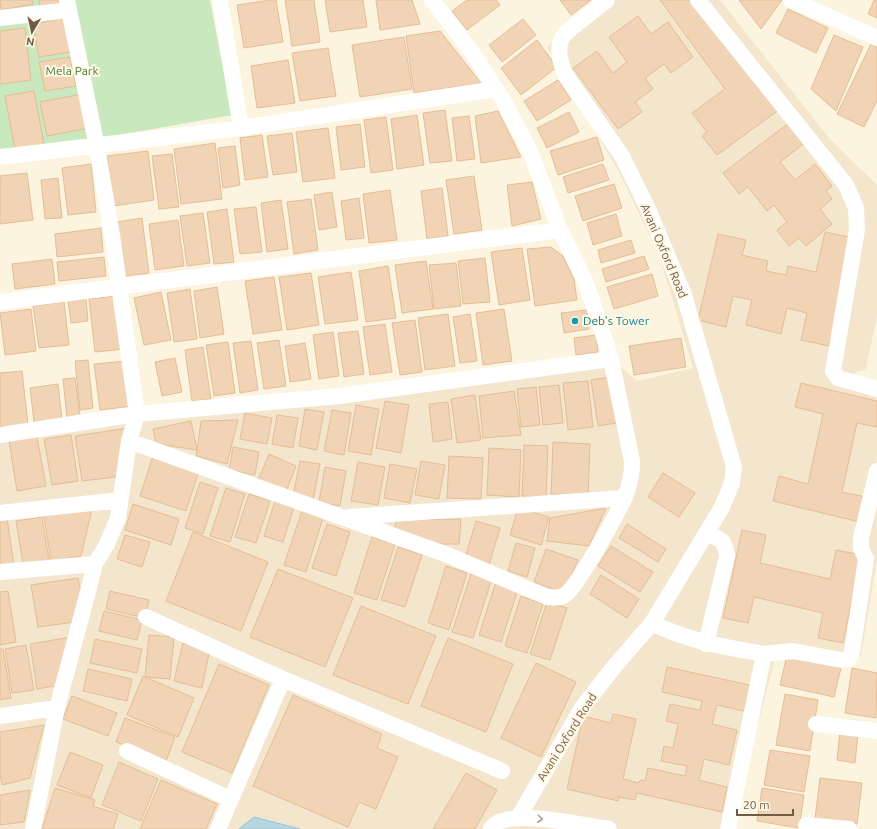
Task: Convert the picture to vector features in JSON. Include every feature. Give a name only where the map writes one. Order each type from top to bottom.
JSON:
[{"type":"street","points":[[220,0],[241,128]]},
{"type":"street","points":[[129,440],[445,554],[547,597],[559,598],[565,595],[579,578],[624,498],[632,473],[632,461],[611,359],[586,284],[560,230],[530,151],[504,102],[474,55],[432,0]]},
{"type":"street","name":"Avani Oxford Road","points":[[518,818],[582,708],[613,668],[652,623],[707,533],[732,483],[734,467],[684,295],[648,209],[622,156],[565,74],[561,63],[559,51],[562,37],[607,0]]},
{"type":"street","points":[[698,0],[846,185],[856,208],[857,230],[833,371],[838,378],[877,388]]},
{"type":"street","points":[[791,0],[877,38]]},
{"type":"street","points":[[0,18],[68,5],[97,147],[120,287],[137,414],[129,440],[118,518],[107,544],[95,564],[56,708],[33,829]]},
{"type":"street","points":[[0,157],[97,147],[241,128],[495,89]]},
{"type":"street","points":[[0,302],[560,230]]},
{"type":"street","points":[[0,435],[137,414],[339,396],[611,359]]},
{"type":"street","points":[[652,623],[677,636],[706,644],[764,654],[793,652],[841,660],[849,658],[852,652],[866,560],[861,548],[861,538],[877,471]]},
{"type":"street","points":[[342,518],[624,498]]},
{"type":"street","points":[[0,513],[120,500]]},
{"type":"street","points":[[706,644],[727,556],[726,545],[720,538],[707,533]]},
{"type":"street","points":[[0,572],[95,564]]},
{"type":"street","points":[[146,617],[283,679],[502,771]]},
{"type":"street","points":[[728,829],[764,654]]},
{"type":"street","points":[[218,829],[283,679]]},
{"type":"street","points":[[0,716],[56,708]]},
{"type":"street","points":[[816,724],[877,731]]},
{"type":"street","points":[[127,751],[230,799]]},
{"type":"street","points":[[490,829],[493,825],[504,820],[518,818],[535,818],[609,829]]},
{"type":"street","points":[[806,825],[849,829]]},
{"type":"shaded area","points":[[597,0],[720,0],[829,138],[877,185],[877,316],[866,369],[840,378],[877,388],[877,559],[861,656],[777,651],[731,829],[0,829],[0,440],[148,419],[618,365],[637,381],[693,368],[659,255],[620,174],[547,47]]},
{"type":"green space","name":"Mela Park","points":[[0,0],[210,0],[232,115],[0,156]]},
{"type":"water","points":[[254,817],[300,829],[239,829]]},
{"type":"building","points":[[0,0],[32,0],[33,4],[1,10]]},
{"type":"building","points":[[39,0],[59,0],[60,3],[40,6]]},
{"type":"building","points":[[276,0],[283,42],[244,48],[237,5]]},
{"type":"building","points":[[285,0],[314,0],[320,42],[292,46]]},
{"type":"building","points":[[325,0],[363,0],[367,27],[330,32]]},
{"type":"building","points":[[376,0],[412,0],[420,24],[380,30]]},
{"type":"building","points":[[467,0],[496,0],[500,5],[467,30],[452,11]]},
{"type":"building","points":[[560,0],[591,0],[571,15]]},
{"type":"building","points":[[660,0],[692,0],[759,89],[763,86],[780,109],[717,155],[702,136],[707,132],[692,113],[725,89]]},
{"type":"building","points":[[739,0],[782,0],[761,29]]},
{"type":"building","points":[[874,0],[877,0],[877,18],[868,14]]},
{"type":"building","points":[[788,9],[828,28],[816,53],[776,33]]},
{"type":"building","points":[[638,16],[651,34],[668,22],[693,57],[671,73],[664,64],[645,78],[653,89],[635,102],[642,112],[618,129],[573,68],[597,51],[613,73],[627,62],[609,37]]},
{"type":"building","points":[[65,18],[71,52],[39,57],[33,24]]},
{"type":"building","points":[[523,19],[536,35],[502,62],[489,45]]},
{"type":"building","points":[[25,28],[31,80],[0,84],[0,31]]},
{"type":"building","points":[[440,31],[481,83],[414,93],[406,36]]},
{"type":"building","points":[[834,35],[863,47],[836,111],[811,89]]},
{"type":"building","points":[[404,37],[412,89],[360,97],[352,45]]},
{"type":"building","points":[[537,40],[557,67],[521,95],[501,68]]},
{"type":"building","points":[[872,42],[877,45],[877,101],[864,127],[837,114]]},
{"type":"building","points":[[328,48],[336,96],[300,101],[292,53]]},
{"type":"building","points":[[70,57],[76,86],[45,91],[39,62]]},
{"type":"building","points":[[288,60],[295,103],[257,108],[251,66]]},
{"type":"building","points":[[558,80],[571,100],[537,121],[524,101]]},
{"type":"building","points":[[34,91],[44,144],[15,150],[5,96]]},
{"type":"building","points":[[82,94],[89,128],[47,136],[40,102]]},
{"type":"building","points":[[445,110],[452,161],[430,163],[423,113]]},
{"type":"building","points":[[498,111],[521,157],[481,163],[475,116]]},
{"type":"building","points":[[569,112],[579,132],[547,148],[537,128]]},
{"type":"building","points":[[417,115],[424,165],[397,169],[391,119]]},
{"type":"building","points":[[469,116],[475,159],[457,161],[452,118]]},
{"type":"building","points":[[386,117],[393,170],[371,173],[364,120]]},
{"type":"building","points":[[790,122],[806,142],[780,162],[795,180],[815,164],[832,186],[826,191],[832,199],[820,209],[832,224],[806,246],[799,238],[789,246],[777,230],[787,222],[774,205],[767,211],[748,187],[739,194],[723,173]]},
{"type":"building","points":[[360,124],[365,167],[341,170],[336,127]]},
{"type":"building","points":[[328,128],[335,178],[303,182],[296,132]]},
{"type":"building","points":[[292,133],[297,172],[273,175],[267,136]]},
{"type":"building","points":[[262,135],[268,177],[245,180],[240,138]]},
{"type":"building","points":[[597,137],[604,160],[558,175],[550,151]]},
{"type":"building","points":[[215,143],[222,199],[181,204],[174,149]]},
{"type":"building","points":[[235,146],[240,185],[223,188],[218,148]]},
{"type":"building","points":[[148,151],[154,200],[114,206],[107,156]]},
{"type":"building","points":[[172,154],[179,207],[159,209],[152,156]]},
{"type":"building","points":[[91,164],[96,212],[68,215],[62,168]]},
{"type":"building","points":[[603,164],[609,180],[568,193],[563,177]]},
{"type":"building","points":[[27,173],[33,220],[0,224],[0,176]]},
{"type":"building","points":[[474,176],[482,230],[454,234],[446,180]]},
{"type":"building","points":[[58,178],[62,218],[45,219],[41,180]]},
{"type":"building","points":[[532,182],[541,219],[512,226],[507,185]]},
{"type":"building","points":[[614,184],[622,208],[583,221],[575,196]]},
{"type":"building","points":[[442,188],[448,236],[427,239],[421,191]]},
{"type":"building","points":[[390,190],[397,240],[369,243],[363,194]]},
{"type":"building","points":[[332,192],[337,227],[319,230],[314,195]]},
{"type":"building","points":[[359,198],[364,238],[346,240],[341,201]]},
{"type":"building","points":[[311,199],[318,250],[294,254],[287,202]]},
{"type":"building","points":[[281,200],[288,249],[267,252],[261,203]]},
{"type":"building","points":[[256,207],[262,252],[240,254],[234,209]]},
{"type":"building","points":[[227,209],[234,262],[214,264],[207,212]]},
{"type":"building","points":[[203,213],[210,263],[187,266],[180,216]]},
{"type":"building","points":[[616,214],[622,236],[593,245],[587,223]]},
{"type":"building","points":[[142,218],[149,273],[124,276],[117,222]]},
{"type":"building","points":[[178,220],[184,266],[155,270],[149,224]]},
{"type":"building","points":[[101,228],[103,252],[57,257],[55,234]]},
{"type":"building","points":[[825,232],[854,238],[829,346],[801,340],[807,313],[787,308],[781,334],[746,325],[752,300],[733,296],[726,327],[698,320],[718,234],[746,240],[742,255],[768,261],[766,271],[786,275],[788,266],[816,272]]},
{"type":"building","points":[[631,240],[635,253],[601,263],[598,250]]},
{"type":"building","points":[[551,247],[563,256],[574,279],[577,300],[535,306],[527,249]]},
{"type":"building","points":[[522,248],[530,300],[499,305],[491,252]]},
{"type":"building","points":[[644,256],[649,269],[606,282],[602,269]]},
{"type":"building","points":[[104,257],[106,276],[59,281],[57,262]]},
{"type":"building","points":[[485,258],[490,302],[463,304],[458,261]]},
{"type":"building","points":[[52,259],[55,284],[15,289],[12,264]]},
{"type":"building","points":[[426,261],[433,309],[402,313],[395,265]]},
{"type":"building","points":[[456,263],[461,306],[434,309],[429,265]]},
{"type":"building","points":[[388,266],[396,318],[366,322],[359,271]]},
{"type":"building","points":[[351,272],[358,320],[325,324],[318,277]]},
{"type":"building","points":[[311,273],[319,325],[287,330],[279,277]]},
{"type":"building","points":[[652,274],[658,296],[614,309],[607,287]]},
{"type":"building","points":[[274,277],[282,330],[253,334],[245,281]]},
{"type":"building","points":[[217,287],[224,334],[200,338],[194,291]]},
{"type":"building","points":[[190,289],[197,339],[174,342],[167,293]]},
{"type":"building","points":[[161,292],[171,340],[144,345],[134,298]]},
{"type":"building","points":[[118,296],[125,349],[95,352],[89,299]]},
{"type":"building","points":[[86,299],[88,321],[71,323],[68,301]]},
{"type":"building","points":[[64,302],[69,345],[39,348],[33,306]]},
{"type":"building","points":[[31,309],[36,351],[5,355],[0,313]]},
{"type":"building","points":[[504,309],[512,361],[483,365],[476,313]]},
{"type":"building","name":"Deb's Tower","points":[[587,310],[589,329],[564,333],[561,313]]},
{"type":"building","points":[[448,314],[455,366],[425,370],[418,318]]},
{"type":"building","points":[[470,314],[477,361],[460,363],[453,317]]},
{"type":"building","points":[[415,320],[422,372],[400,375],[392,323]]},
{"type":"building","points":[[385,324],[392,372],[370,375],[363,327]]},
{"type":"building","points":[[358,331],[364,374],[344,377],[338,333]]},
{"type":"building","points":[[333,332],[339,376],[319,379],[313,335]]},
{"type":"building","points":[[596,335],[598,352],[576,355],[574,338]]},
{"type":"building","points":[[681,338],[686,367],[634,375],[629,346]]},
{"type":"building","points":[[279,340],[286,386],[264,389],[257,343]]},
{"type":"building","points":[[251,341],[258,390],[240,393],[233,343]]},
{"type":"building","points":[[228,342],[235,393],[214,396],[206,345]]},
{"type":"building","points":[[305,343],[311,379],[290,382],[285,346]]},
{"type":"building","points":[[203,347],[211,399],[192,401],[185,350]]},
{"type":"building","points":[[175,358],[182,392],[162,396],[155,362]]},
{"type":"building","points":[[88,360],[93,408],[80,410],[75,361]]},
{"type":"building","points":[[126,361],[132,406],[100,410],[94,364]]},
{"type":"building","points":[[22,371],[28,424],[0,427],[0,373]]},
{"type":"building","points":[[610,377],[617,423],[598,426],[591,380]]},
{"type":"building","points":[[75,378],[80,416],[67,418],[63,379]]},
{"type":"building","points":[[588,381],[593,427],[568,430],[563,383]]},
{"type":"building","points":[[801,383],[877,401],[877,427],[857,423],[842,492],[866,497],[860,522],[773,501],[779,476],[808,484],[823,414],[795,407]]},
{"type":"building","points":[[58,384],[62,419],[34,422],[30,388]]},
{"type":"building","points":[[559,385],[563,423],[543,425],[539,387]]},
{"type":"building","points":[[536,387],[540,425],[521,427],[517,389]]},
{"type":"building","points":[[514,391],[521,435],[483,438],[479,396]]},
{"type":"building","points":[[475,395],[481,440],[457,443],[451,399]]},
{"type":"building","points":[[385,401],[409,405],[401,453],[376,448]]},
{"type":"building","points":[[448,402],[452,439],[433,442],[429,404]]},
{"type":"building","points":[[356,405],[379,409],[371,455],[348,451]]},
{"type":"building","points":[[305,409],[324,412],[317,450],[299,446]]},
{"type":"building","points":[[332,410],[351,413],[344,455],[324,451]]},
{"type":"building","points":[[245,413],[272,418],[267,444],[240,439]]},
{"type":"building","points":[[277,415],[298,418],[293,448],[272,444]]},
{"type":"building","points":[[238,420],[227,464],[196,456],[201,421]]},
{"type":"building","points":[[191,421],[197,450],[156,444],[153,429]]},
{"type":"building","points":[[128,428],[116,477],[82,481],[75,436]]},
{"type":"building","points":[[71,435],[78,481],[52,485],[44,439]]},
{"type":"building","points":[[37,437],[46,486],[17,491],[9,441]]},
{"type":"building","points":[[553,442],[590,444],[588,495],[551,494]]},
{"type":"building","points":[[524,445],[548,446],[546,497],[522,496]]},
{"type":"building","points":[[233,447],[259,452],[255,475],[229,470]]},
{"type":"building","points":[[489,448],[521,450],[519,497],[487,495]]},
{"type":"building","points":[[269,454],[296,466],[286,492],[258,480]]},
{"type":"building","points":[[153,456],[199,471],[186,511],[140,496]]},
{"type":"building","points":[[449,456],[483,458],[481,499],[447,498]]},
{"type":"building","points":[[300,461],[320,464],[313,500],[293,496]]},
{"type":"building","points":[[421,461],[445,465],[439,499],[415,495]]},
{"type":"building","points":[[358,462],[385,467],[378,505],[351,501]]},
{"type":"building","points":[[390,464],[417,469],[410,503],[384,498]]},
{"type":"building","points":[[325,467],[346,471],[340,506],[319,502]]},
{"type":"building","points":[[663,473],[695,493],[679,517],[648,497]]},
{"type":"building","points":[[200,482],[218,488],[203,534],[185,528]]},
{"type":"building","points":[[226,488],[245,494],[230,542],[210,536]]},
{"type":"building","points":[[249,494],[270,501],[256,543],[235,537]]},
{"type":"building","points":[[275,501],[294,507],[283,542],[264,536]]},
{"type":"building","points":[[133,504],[179,519],[171,545],[125,530]]},
{"type":"building","points":[[518,508],[549,517],[541,545],[510,535]]},
{"type":"building","points":[[606,508],[589,546],[547,541],[550,518]]},
{"type":"building","points":[[92,509],[81,556],[51,561],[44,516]]},
{"type":"building","points":[[302,511],[323,518],[306,572],[284,565]]},
{"type":"building","points":[[42,517],[49,560],[23,564],[16,521]]},
{"type":"building","points":[[7,518],[14,566],[0,568],[0,520]]},
{"type":"building","points":[[461,519],[459,544],[433,544],[394,531],[396,520]]},
{"type":"building","points":[[476,521],[500,528],[489,565],[465,558]]},
{"type":"building","points":[[327,524],[350,532],[336,576],[312,568]]},
{"type":"building","points":[[627,524],[666,549],[658,562],[619,538]]},
{"type":"building","points":[[742,530],[766,535],[760,563],[830,579],[836,550],[861,555],[843,643],[818,638],[823,613],[754,597],[748,623],[723,618]]},
{"type":"building","points":[[193,532],[268,562],[241,631],[166,601]]},
{"type":"building","points":[[125,535],[150,542],[142,567],[117,559]]},
{"type":"building","points":[[372,537],[395,544],[377,600],[354,593]]},
{"type":"building","points":[[516,543],[535,548],[527,577],[508,571]]},
{"type":"building","points":[[611,546],[653,572],[640,592],[598,566]]},
{"type":"building","points":[[398,547],[422,555],[405,607],[381,600]]},
{"type":"building","points":[[546,549],[578,560],[564,593],[534,582]]},
{"type":"building","points":[[446,566],[467,573],[449,630],[428,623]]},
{"type":"building","points":[[278,569],[353,598],[325,667],[250,637]]},
{"type":"building","points":[[472,571],[492,578],[473,638],[452,632]]},
{"type":"building","points":[[601,575],[639,599],[627,618],[590,594]]},
{"type":"building","points":[[78,578],[83,601],[75,622],[38,627],[31,585]]},
{"type":"building","points":[[496,582],[518,589],[501,642],[479,635]]},
{"type":"building","points":[[8,591],[16,642],[0,645],[0,592]]},
{"type":"building","points":[[110,591],[149,600],[145,618],[106,609]]},
{"type":"building","points":[[521,596],[543,604],[527,653],[505,646]]},
{"type":"building","points":[[547,602],[567,608],[550,660],[530,654]]},
{"type":"building","points":[[361,606],[436,636],[408,704],[333,675]]},
{"type":"building","points":[[104,611],[142,620],[137,640],[99,631]]},
{"type":"building","points":[[149,635],[174,637],[170,679],[145,677]]},
{"type":"building","points":[[71,637],[60,685],[37,689],[30,644]]},
{"type":"building","points":[[448,638],[513,664],[486,732],[421,706]]},
{"type":"building","points":[[95,639],[142,649],[137,673],[90,663]]},
{"type":"building","points":[[183,643],[210,649],[202,688],[174,681]]},
{"type":"building","points":[[26,645],[34,690],[12,693],[5,649]]},
{"type":"building","points":[[0,649],[3,649],[11,698],[0,700]]},
{"type":"building","points":[[787,655],[841,668],[834,697],[780,685]]},
{"type":"building","points":[[536,663],[576,682],[541,757],[501,738]]},
{"type":"building","points":[[219,664],[269,685],[232,773],[182,752]]},
{"type":"building","points":[[667,667],[754,686],[748,712],[717,705],[712,724],[737,730],[729,765],[704,759],[699,780],[727,787],[722,812],[637,793],[635,800],[619,797],[618,801],[567,789],[583,716],[611,723],[613,714],[636,719],[623,779],[639,783],[640,780],[645,781],[648,768],[685,776],[687,766],[661,761],[664,746],[673,748],[678,724],[666,721],[670,704],[700,710],[702,701],[662,692]]},
{"type":"building","points":[[852,668],[877,673],[876,718],[845,713]]},
{"type":"building","points":[[88,669],[132,679],[127,701],[83,691]]},
{"type":"building","points":[[143,676],[194,698],[178,737],[127,715]]},
{"type":"building","points":[[785,694],[818,700],[810,751],[776,745]]},
{"type":"building","points":[[293,695],[382,734],[377,748],[398,757],[376,809],[359,802],[348,827],[253,786]]},
{"type":"building","points":[[72,696],[117,713],[108,736],[63,719]]},
{"type":"building","points":[[125,718],[175,737],[166,761],[116,742]]},
{"type":"building","points":[[44,725],[30,778],[2,785],[0,774],[0,732]]},
{"type":"building","points":[[840,732],[858,734],[855,763],[837,760]]},
{"type":"building","points":[[770,750],[810,756],[804,792],[764,785]]},
{"type":"building","points":[[70,752],[103,765],[91,798],[57,785]]},
{"type":"building","points":[[119,762],[158,779],[141,821],[102,805]]},
{"type":"building","points":[[466,773],[497,790],[475,829],[433,829]]},
{"type":"building","points":[[820,778],[862,783],[857,824],[815,819]]},
{"type":"building","points":[[161,780],[217,804],[206,829],[140,829]]},
{"type":"building","points":[[55,788],[95,800],[93,806],[118,814],[113,829],[42,829]]},
{"type":"building","points":[[762,788],[804,795],[799,828],[757,821]]},
{"type":"building","points":[[30,790],[24,822],[0,825],[0,795]]},
{"type":"place","name":"Deb's Tower","points":[[575,321]]}]
